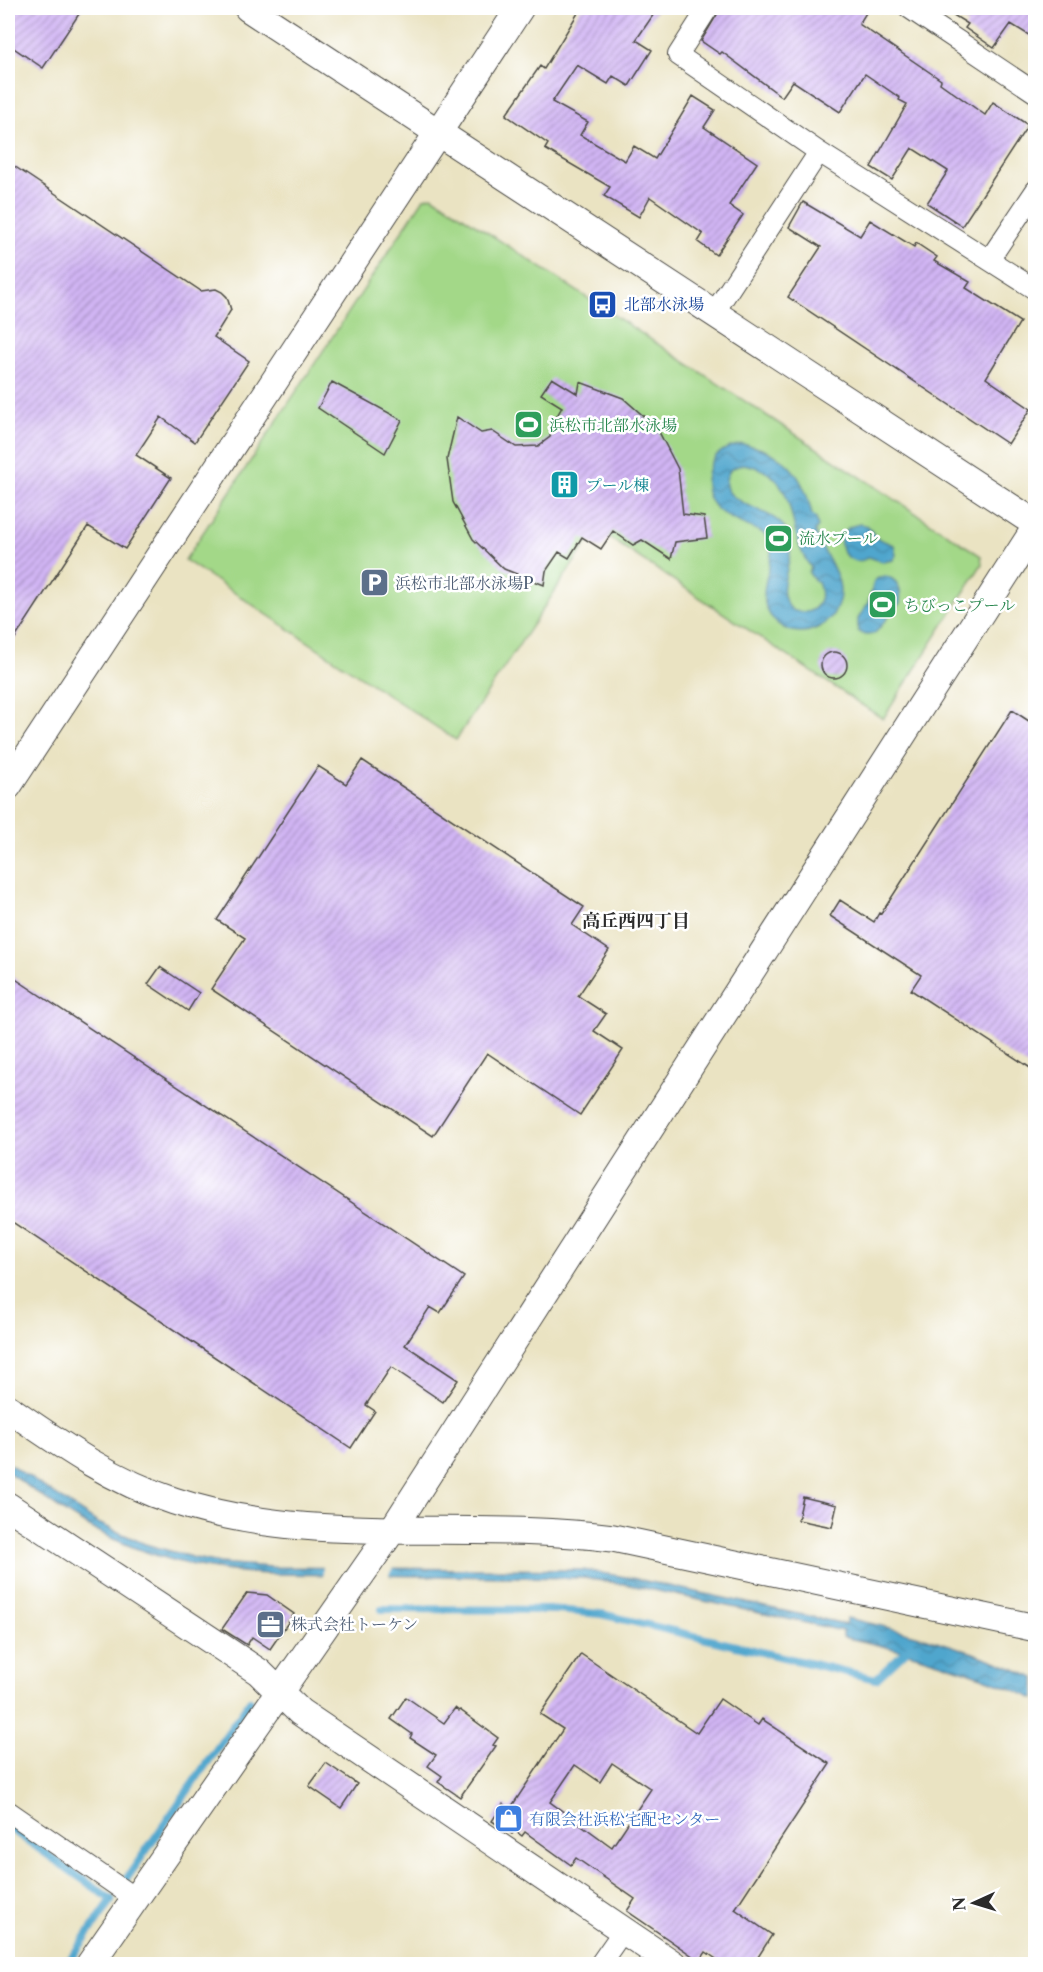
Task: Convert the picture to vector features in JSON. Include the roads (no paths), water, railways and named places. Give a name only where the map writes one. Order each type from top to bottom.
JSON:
[{"type":"street","points":[[90,1965],[393,1529],[1035,525],[249,8]]},
{"type":"street","points":[[8,786],[520,8]]},
{"type":"street","points":[[708,8],[678,55],[819,152],[1035,290]]},
{"type":"street","points":[[909,8],[1035,93]]},
{"type":"street","points":[[714,313],[819,152]]},
{"type":"street","points":[[989,260],[1035,190]]},
{"type":"street","points":[[8,1408],[98,1468],[147,1491],[223,1515],[276,1525],[560,1533],[613,1538],[1035,1628]]},
{"type":"street","points":[[8,1506],[259,1672],[300,1712],[673,1965]]},
{"type":"street","points":[[8,1811],[136,1899]]},
{"type":"street","points":[[600,1965],[623,1931]]},
{"type":"water","name":"流水プール","points":[[742,444],[770,452],[790,467],[804,488],[812,515],[816,518],[818,527],[815,531],[837,575],[840,590],[838,604],[833,615],[814,630],[802,632],[790,630],[779,625],[770,615],[765,604],[764,593],[771,551],[769,542],[763,533],[724,515],[710,500],[706,487],[709,466],[720,453]],"holes":[[[743,464],[771,475],[780,484],[785,494],[801,550],[811,568],[809,573],[818,582],[820,589],[819,602],[812,610],[806,612],[792,610],[786,601],[783,592],[790,550],[789,539],[784,527],[777,520],[743,503],[727,489],[726,480],[731,469]]]},
{"type":"water","points":[[861,524],[868,526],[876,538],[894,545],[896,555],[893,560],[883,562],[869,557],[860,561],[852,560],[846,555],[841,541],[843,533],[850,527]]},
{"type":"water","name":"ちびっこプール","points":[[886,576],[894,580],[898,586],[900,603],[875,633],[864,635],[858,631],[858,619],[869,601],[874,581]]},
{"type":"water","points":[[8,1463],[98,1523],[145,1544],[195,1558],[220,1563],[271,1567],[583,1570],[632,1578],[845,1624],[847,1618],[943,1643],[1035,1678],[1035,1699],[988,1679],[941,1663],[843,1637],[843,1631],[630,1585],[583,1578],[248,1573],[180,1562],[137,1549],[84,1524],[8,1472]]},
{"type":"waterway","points":[[382,1609],[557,1610],[601,1614],[876,1679],[912,1645]]},
{"type":"waterway","points":[[127,1878],[250,1701]]},
{"type":"waterway","points":[[8,1827],[111,1899]]},
{"type":"waterway","points":[[67,1964],[111,1901]]},
{"type":"place","name":"北部水泳場","points":[[603,304]]},
{"type":"place","name":"浜松市北部水泳場","points":[[528,425]]},
{"type":"place","name":"プール棟","points":[[565,485]]},
{"type":"place","name":"流水プール","points":[[778,538]]},
{"type":"place","name":"浜松市北部水泳場P","points":[[374,583]]},
{"type":"place","name":"ちびっこプール","points":[[883,605]]},
{"type":"place","name":"株式会社トーケン","points":[[270,1624]]},
{"type":"place","name":"有限会社浜松宅配センター","points":[[508,1819]]},
{"type":"district","name":"高丘西四丁目","points":[[636,921]]}]
